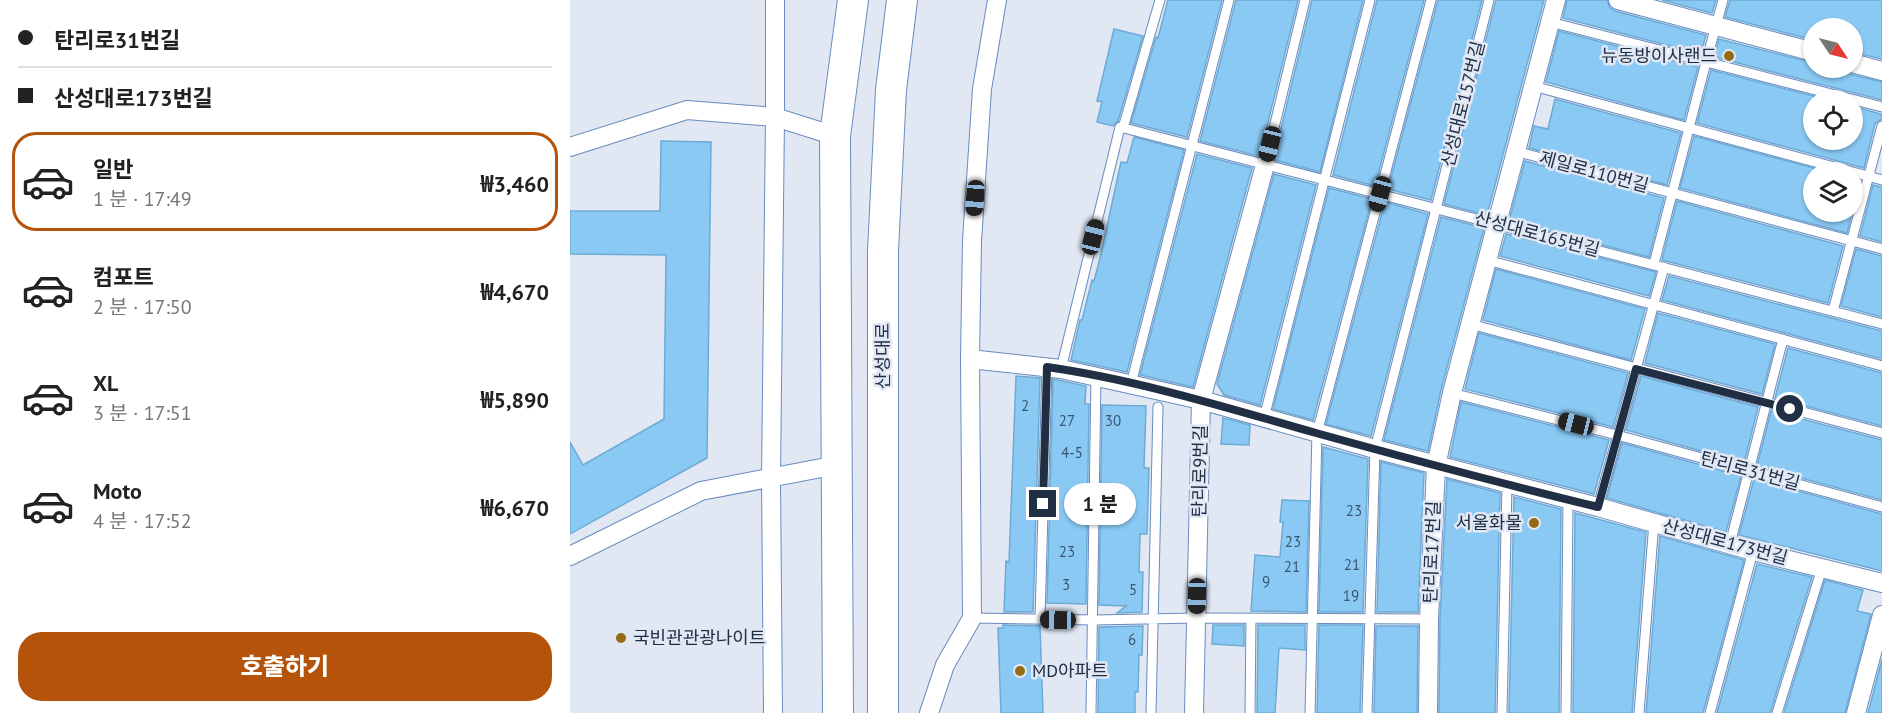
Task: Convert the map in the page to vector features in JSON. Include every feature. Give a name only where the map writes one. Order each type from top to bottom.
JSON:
[{"type":"main road","points":[[838,713],[835,136],[853,0]]},
{"type":"main road","name":"산성대로","points":[[883,713],[883,251],[891,90],[902,0]]},
{"type":"street","points":[[773,713],[771,478],[775,0]]},
{"type":"street","points":[[929,713],[945,665],[972,618],[970,359],[972,241],[981,100],[997,0]]},
{"type":"street","name":"제일로110번길","points":[[1496,223],[1556,0]]},
{"type":"street","points":[[1618,0],[1803,49]]},
{"type":"street","points":[[1863,66],[1882,71]]},
{"type":"street","points":[[570,147],[687,110],[775,117],[835,136]]},
{"type":"street","name":"탄리로9번길","points":[[1194,713],[1202,400],[1264,165]]},
{"type":"street","name":"탄리로17번길","points":[[1428,713],[1429,619],[1436,466],[1452,393],[1496,223]]},
{"type":"street","name":"산성대로173번길","points":[[970,359],[1054,368],[1202,400],[1436,466],[1882,583]]},
{"type":"street","points":[[570,556],[701,491],[837,465]]},
{"type":"street","points":[[1856,713],[1877,654],[1882,615]]},
{"type":"lane","points":[[1040,619],[1054,368],[1120,128],[1123,128],[1160,0]]},
{"type":"lane","points":[[1131,384],[1229,0]]},
{"type":"lane","points":[[1264,165],[1305,0]]},
{"type":"lane","points":[[1264,418],[1370,0]]},
{"type":"lane","points":[[1310,713],[1317,433],[1431,0]]},
{"type":"lane","name":"산성대로157번길","points":[[1367,713],[1375,449],[1489,0]]},
{"type":"lane","points":[[1654,264],[1723,0]]},
{"type":"lane","points":[[1550,22],[1882,107]]},
{"type":"lane","points":[[1533,86],[1882,180]]},
{"type":"lane","points":[[1833,311],[1882,126]]},
{"type":"lane","name":"산성대로165번길","points":[[1123,128],[1882,324]]},
{"type":"lane","name":"제일로110번길","points":[[1515,151],[1882,249]]},
{"type":"lane","points":[[1487,260],[1882,366]]},
{"type":"lane","points":[[1598,507],[1664,267]]},
{"type":"lane","points":[[1470,324],[1882,434]]},
{"type":"lane","points":[[1730,544],[1783,339]]},
{"type":"lane","points":[[1091,713],[1096,376]]},
{"type":"lane","points":[[1452,393],[1617,435]]},
{"type":"lane","points":[[1151,713],[1158,407]]},
{"type":"lane","name":"탄리로31번길","points":[[1617,435],[1882,507]]},
{"type":"lane","points":[[1502,713],[1508,484]]},
{"type":"lane","points":[[1566,713],[1568,500]]},
{"type":"lane","points":[[1639,713],[1654,522]]},
{"type":"lane","points":[[1710,713],[1753,551]]},
{"type":"lane","points":[[1777,713],[1822,568]]},
{"type":"lane","points":[[972,618],[1094,621],[1196,618],[1429,619]]},
{"type":"lane","points":[[1250,713],[1251,619]]},
{"type":"building","points":[[1168,0],[1222,0],[1187,137],[1131,123]]},
{"type":"building","points":[[1236,0],[1298,0],[1259,156],[1200,141]]},
{"type":"building","points":[[1312,0],[1363,0],[1320,172],[1274,158]]},
{"type":"building","points":[[1377,0],[1424,0],[1375,186],[1333,175]]},
{"type":"building","points":[[1438,0],[1482,0],[1431,200],[1388,189]]},
{"type":"building","points":[[1496,0],[1544,0],[1487,215],[1444,204]]},
{"type":"building","points":[[1567,0],[1607,0],[1610,8],[1615,11],[1706,35],[1701,54],[1563,18]]},
{"type":"building","points":[[1662,0],[1716,0],[1712,13]]},
{"type":"building","points":[[1730,0],[1882,0],[1882,59],[1863,55],[1863,18],[1803,18],[1803,37],[1725,17]]},
{"type":"building","points":[[1114,29],[1143,36],[1118,121],[1113,126],[1097,122],[1102,102],[1097,101]]},
{"type":"building","points":[[1559,31],[1698,67],[1684,120],[1546,82]]},
{"type":"building","points":[[1719,39],[1803,60],[1803,78],[1863,77],[1882,82],[1882,100],[1863,95],[1863,90],[1843,90],[1714,57]]},
{"type":"building","points":[[1711,70],[1803,93],[1803,150],[1863,150],[1863,109],[1881,114],[1882,119],[1875,124],[1864,168],[1863,162],[1842,162],[1697,123]]},
{"type":"building","points":[[1555,99],[1681,133],[1667,185],[1529,148],[1534,126],[1548,129]]},
{"type":"building","points":[[1694,136],[1803,165],[1803,221],[1680,188]]},
{"type":"building","points":[[1134,137],[1184,150],[1127,372],[1071,360],[1080,320],[1082,320],[1101,254],[1121,162],[1127,163]]},
{"type":"building","points":[[661,141],[711,142],[707,458],[570,534],[570,442],[583,465],[664,419],[666,255],[570,254],[570,211],[660,211]]},
{"type":"building","points":[[1197,154],[1252,168],[1193,387],[1140,375]]},
{"type":"building","points":[[1525,161],[1664,198],[1649,257],[1509,221]]},
{"type":"building","points":[[1274,174],[1316,185],[1260,405],[1224,395],[1217,384]]},
{"type":"building","points":[[1873,185],[1882,187],[1882,242],[1860,236]]},
{"type":"building","points":[[1329,188],[1372,199],[1313,420],[1273,409]]},
{"type":"building","points":[[1677,201],[1843,246],[1828,303],[1662,260]]},
{"type":"building","points":[[1385,202],[1428,214],[1371,436],[1326,424]]},
{"type":"building","points":[[1441,217],[1484,228],[1441,390],[1428,451],[1384,440]]},
{"type":"building","points":[[1806,222],[1850,222],[1847,233]]},
{"type":"building","points":[[1506,234],[1656,272],[1649,296],[1500,256]]},
{"type":"building","points":[[1856,249],[1882,256],[1882,317],[1841,306]]},
{"type":"building","points":[[1496,269],[1645,309],[1631,360],[1483,320]]},
{"type":"building","points":[[1669,276],[1882,331],[1882,359],[1662,300]]},
{"type":"building","points":[[1658,313],[1775,344],[1762,394],[1645,363]]},
{"type":"building","points":[[1479,333],[1628,373],[1613,427],[1465,389]]},
{"type":"building","points":[[1788,348],[1882,373],[1882,426],[1775,398]]},
{"type":"building","points":[[1016,376],[1040,378],[1033,612],[1004,612],[1006,561],[1009,562]]},
{"type":"building","points":[[1641,376],[1758,407],[1744,463],[1626,430]]},
{"type":"building","points":[[1053,379],[1086,386],[1085,404],[1089,404],[1086,604],[1047,603]]},
{"type":"building","points":[[1461,402],[1609,440],[1594,494],[1450,457]]},
{"type":"building","points":[[1102,405],[1146,406],[1144,468],[1149,468],[1147,534],[1140,534],[1139,572],[1143,572],[1142,612],[1117,613],[1126,606],[1099,605]]},
{"type":"building","points":[[1771,411],[1882,440],[1882,500],[1757,466]]},
{"type":"building","points":[[1223,418],[1250,425],[1249,445],[1221,444]]},
{"type":"building","points":[[1622,443],[1741,476],[1726,532],[1607,498]]},
{"type":"building","points":[[1323,447],[1368,459],[1363,612],[1319,612]]},
{"type":"building","points":[[1381,462],[1424,473],[1418,612],[1377,612]]},
{"type":"building","points":[[1447,479],[1500,493],[1495,713],[1439,713],[1440,619]]},
{"type":"building","points":[[1754,479],[1882,514],[1882,571],[1739,535]]},
{"type":"building","points":[[1514,497],[1561,509],[1559,713],[1509,713]]},
{"type":"building","points":[[1282,500],[1309,501],[1306,612],[1251,611],[1255,555],[1280,557]]},
{"type":"building","points":[[1575,513],[1646,532],[1632,713],[1573,713]]},
{"type":"building","points":[[1660,536],[1744,560],[1703,713],[1646,713]]},
{"type":"building","points":[[1757,564],[1812,577],[1770,713],[1717,713]]},
{"type":"building","points":[[1825,580],[1863,590],[1857,611],[1871,614],[1845,713],[1784,713]]},
{"type":"building","name":"MD아파트","points":[[1003,625],[1040,626],[1043,713],[1001,713],[998,628],[1003,628]]},
{"type":"building","points":[[1213,625],[1244,625],[1244,646],[1212,644]]},
{"type":"building","points":[[1258,625],[1305,625],[1305,650],[1279,648],[1275,713],[1257,713]]},
{"type":"building","points":[[1319,625],[1363,625],[1360,713],[1317,713]]},
{"type":"building","points":[[1143,626],[1138,692],[1135,692],[1135,713],[1098,713],[1099,627]]},
{"type":"building","points":[[1376,626],[1418,626],[1417,713],[1374,713]]},
{"type":"building","points":[[1882,659],[1882,713],[1868,713]]},
{"type":"place","name":"뉴동방이사랜드","points":[[1729,56]]},
{"type":"place","name":"서울화물","points":[[1534,523]]},
{"type":"place","name":"국빈관관광나이트","points":[[621,638]]},
{"type":"place","name":"MD아파트","points":[[1020,671]]},
{"type":"route","points":[[1043,504],[1047,367],[1202,400],[1416,460],[1598,507],[1636,369],[1790,409]]}]
